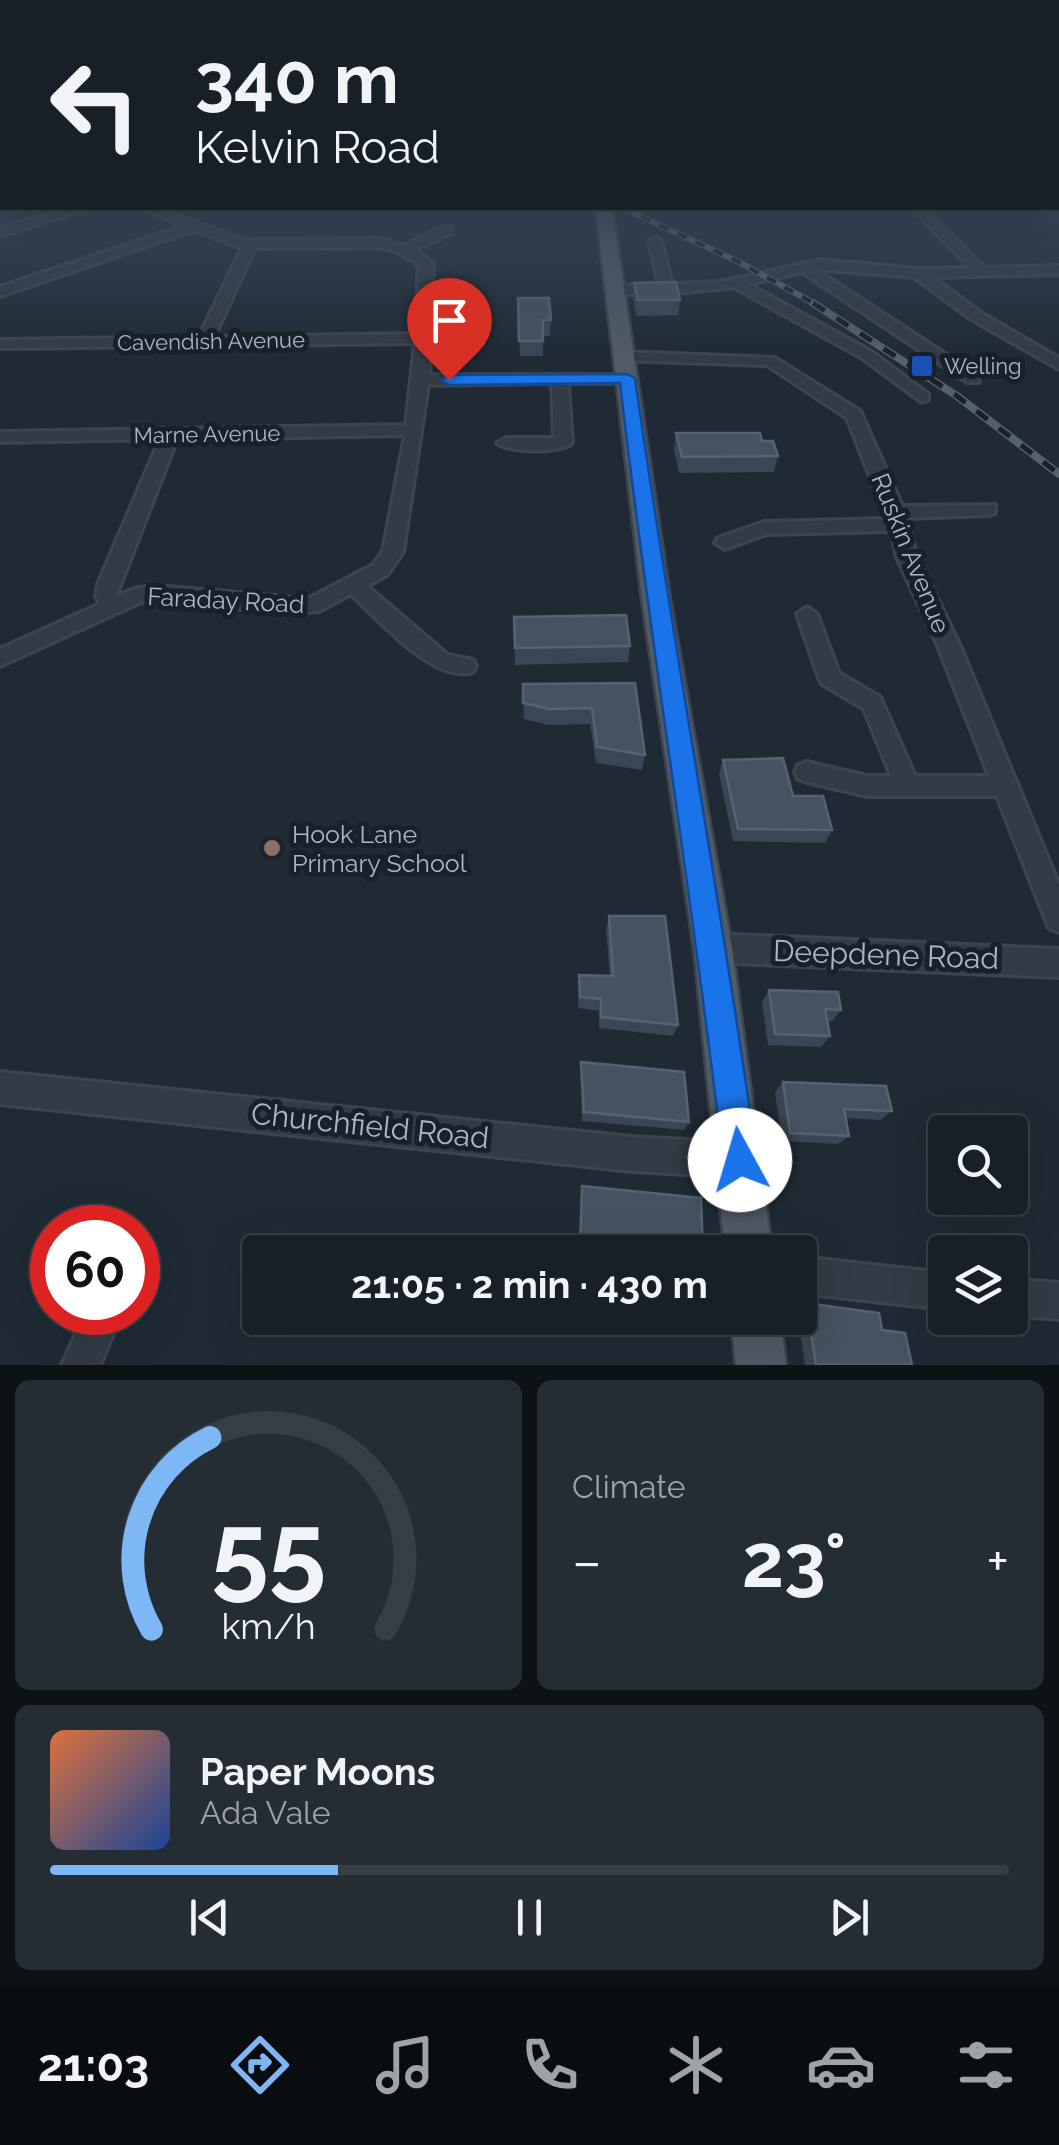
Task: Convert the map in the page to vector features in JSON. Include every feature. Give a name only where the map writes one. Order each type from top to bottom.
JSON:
[{"type":"main road","points":[[607,231],[656,600],[713,948],[747,1235]]},
{"type":"main road","points":[[758,1335],[761,1365]]},
{"type":"street","points":[[0,292],[181,231]]},
{"type":"street","points":[[204,231],[250,245],[381,244],[405,250],[446,231]]},
{"type":"street","points":[[940,231],[983,274]]},
{"type":"street","points":[[655,241],[667,290]]},
{"type":"street","points":[[204,341],[250,245]]},
{"type":"street","name":"Faraday Road","points":[[0,658],[111,605],[156,593],[312,606],[380,570],[394,552],[420,380],[426,262],[405,250]]},
{"type":"street","points":[[660,263],[679,263]]},
{"type":"street","points":[[614,290],[738,284],[802,266],[844,264],[983,274],[1059,270]]},
{"type":"street","points":[[802,266],[973,380]]},
{"type":"street","points":[[918,272],[976,316],[1059,364]]},
{"type":"street","points":[[738,284],[867,355],[922,398]]},
{"type":"street","name":"Cavendish Avenue","points":[[0,344],[422,338]]},
{"type":"street","name":"Ruskin Avenue","points":[[420,380],[560,379],[626,368],[764,360],[779,364],[854,415],[897,518],[907,557],[949,646],[1059,920]]},
{"type":"street","points":[[506,443],[563,443],[560,379]]},
{"type":"street","name":"Marne Avenue","points":[[0,438],[414,430]]},
{"type":"street","points":[[111,605],[106,597],[108,584],[170,435]]},
{"type":"street","points":[[725,543],[764,528],[988,509]]},
{"type":"street","points":[[354,586],[442,662],[465,666]]},
{"type":"street","points":[[807,614],[830,678],[872,703],[907,786]]},
{"type":"street","points":[[806,772],[839,782],[1006,786]]},
{"type":"street","name":"Deepdene Road","points":[[713,948],[1059,962]]},
{"type":"street","name":"Churchfield Road","points":[[0,1088],[632,1154],[740,1160]]},
{"type":"street","points":[[817,1277],[928,1289]]},
{"type":"street","points":[[1028,1298],[1059,1301]]},
{"type":"street","points":[[81,1365],[95,1335]]},
{"type":"building","points":[[676,282],[680,300],[638,300],[634,283]]},
{"type":"building","points":[[518,298],[549,298],[551,320],[543,320],[543,341],[519,341]]},
{"type":"building","points":[[676,433],[760,433],[762,441],[773,441],[778,456],[682,457]]},
{"type":"building","points":[[626,615],[630,646],[515,648],[514,617]]},
{"type":"building","points":[[635,683],[645,755],[597,747],[592,708],[549,709],[523,703],[523,684]]},
{"type":"building","points":[[783,758],[793,796],[823,796],[832,830],[738,829],[723,760]]},
{"type":"building","points":[[609,916],[665,916],[678,1025],[601,1017],[601,999],[580,997],[579,975],[613,976]]},
{"type":"building","points":[[769,990],[838,992],[841,1010],[825,1009],[830,1036],[775,1034]]},
{"type":"building","points":[[581,1062],[684,1072],[689,1122],[584,1112]]},
{"type":"building","points":[[783,1082],[886,1086],[892,1111],[844,1109],[849,1136],[790,1133]]},
{"type":"building","points":[[582,1186],[701,1198],[702,1235],[581,1235]]},
{"type":"building","points":[[817,1305],[879,1313],[882,1330],[905,1333],[912,1365],[816,1365],[811,1335],[817,1335]]},
{"type":"railway","points":[[672,231],[817,305]]},
{"type":"railway","points":[[813,303],[957,396],[1059,474]]},
{"type":"place","name":"Welling","points":[[922,366]]},
{"type":"place","name":"Hook Lane Primary School","points":[[272,848]]},
{"type":"route","points":[[449,380],[627,378],[656,600],[713,948],[740,1160]]}]
